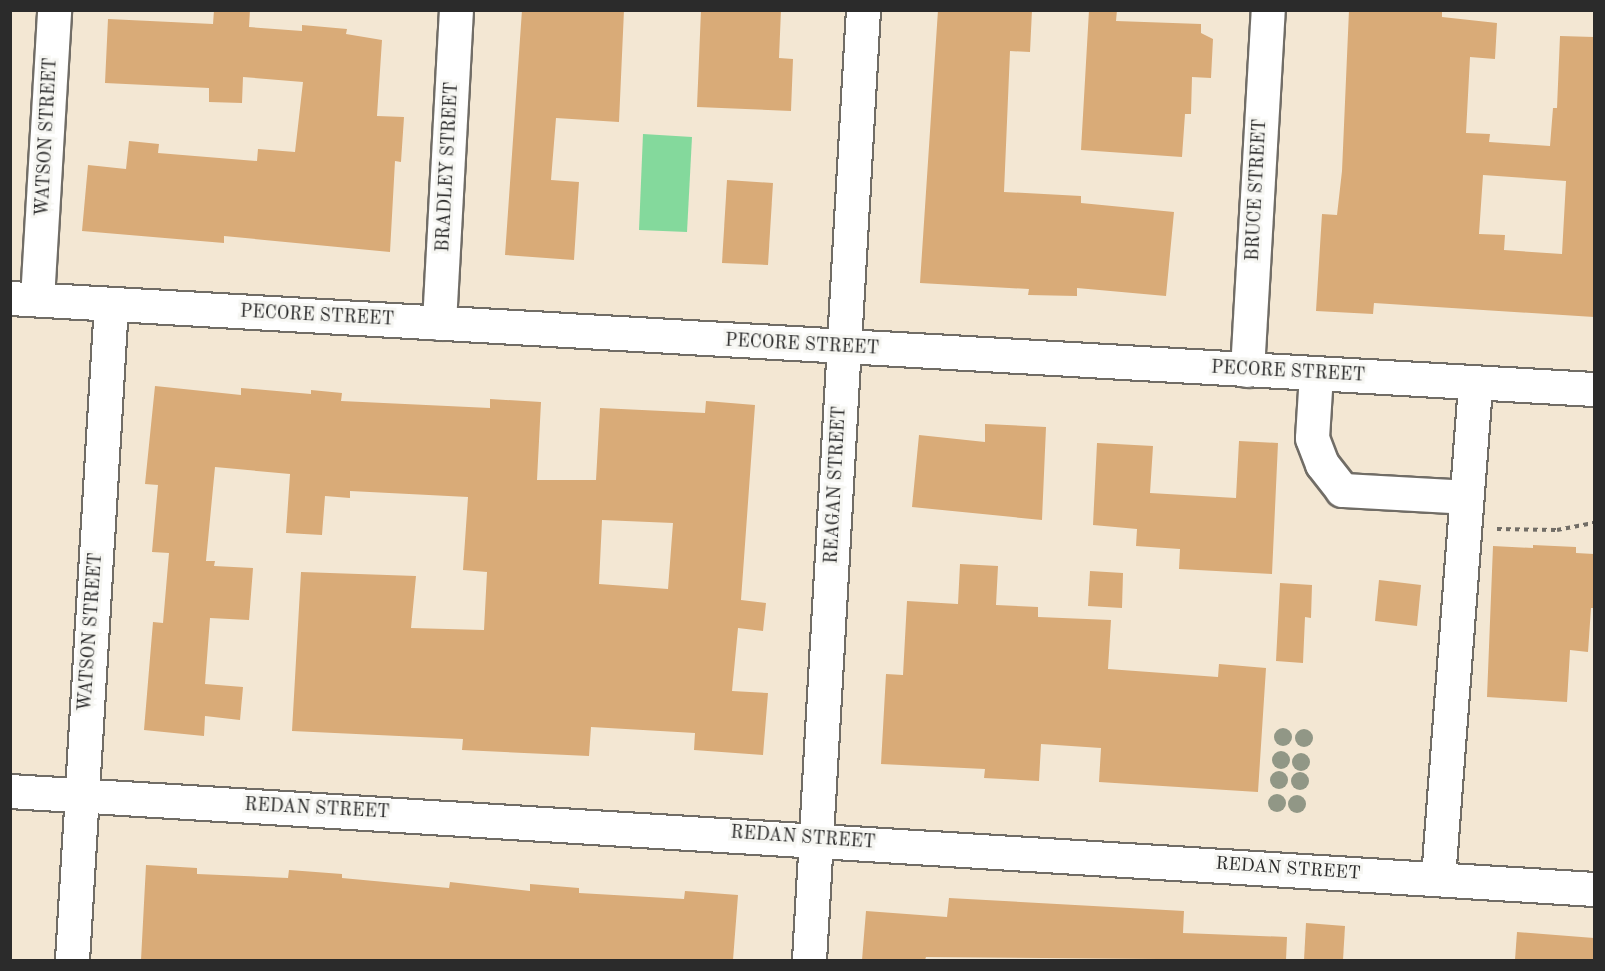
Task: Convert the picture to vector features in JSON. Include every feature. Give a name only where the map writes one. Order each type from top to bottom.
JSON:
[{"type":"street","name":"WATSON STREET","points":[[24,299],[54,10]]},
{"type":"street","name":"BRADLEY STREET","points":[[439,323],[456,10]]},
{"type":"street","name":"REAGAN STREET","points":[[809,960],[863,10]]},
{"type":"street","name":"BRUCE STREET","points":[[1247,370],[1268,10]]},
{"type":"street","name":"PECORE STREET","points":[[24,299],[844,348],[1594,389]]},
{"type":"street","name":"WATSON STREET","points":[[72,960],[111,304]]},
{"type":"street","points":[[1316,374],[1312,438],[1322,464],[1342,490],[1466,497]]},
{"type":"street","points":[[1438,878],[1475,382]]},
{"type":"street","name":"REDAN STREET","points":[[10,791],[816,838],[1594,889]]},
{"type":"path","points":[[1493,529],[1548,531],[1594,523]]},
{"type":"green space","points":[[643,134],[692,137],[687,232],[639,230]]},
{"type":"building","points":[[214,10],[250,10],[249,27],[302,31],[302,25],[347,29],[346,34],[382,40],[377,116],[404,117],[401,162],[395,161],[390,252],[224,236],[224,243],[82,231],[88,165],[126,169],[129,141],[159,144],[158,153],[257,161],[258,149],[295,152],[303,82],[243,77],[242,103],[209,102],[209,88],[105,83],[108,19],[213,24]]},
{"type":"building","points":[[522,10],[624,10],[619,122],[556,118],[551,180],[579,182],[574,260],[505,255]]},
{"type":"building","points":[[701,10],[781,10],[779,58],[793,59],[791,111],[697,107]]},
{"type":"building","points":[[938,10],[1032,10],[1030,52],[1010,51],[1004,192],[1081,196],[1081,203],[1174,212],[1166,296],[1077,288],[1077,296],[1028,295],[1029,289],[920,283]]},
{"type":"building","points":[[1089,10],[1117,10],[1116,21],[1201,24],[1201,33],[1213,39],[1211,78],[1192,77],[1191,114],[1185,114],[1182,157],[1081,150]]},
{"type":"building","points":[[1349,10],[1442,10],[1442,17],[1497,23],[1495,59],[1470,57],[1466,133],[1490,134],[1489,142],[1550,146],[1553,108],[1557,108],[1560,36],[1594,37],[1594,317],[1374,303],[1373,314],[1316,311],[1322,214],[1337,215],[1342,171]],"holes":[[[1483,175],[1566,181],[1562,254],[1504,250],[1505,235],[1479,234]]]},
{"type":"building","points":[[727,180],[773,183],[768,265],[722,263]]},
{"type":"building","points":[[155,386],[241,395],[241,388],[311,394],[311,390],[342,393],[341,401],[490,408],[490,399],[541,402],[537,480],[596,480],[600,408],[705,413],[706,401],[755,405],[741,600],[766,603],[763,631],[738,628],[732,691],[768,693],[763,755],[694,750],[695,733],[591,727],[589,756],[462,750],[463,739],[292,731],[301,572],[416,576],[411,628],[484,630],[487,572],[463,570],[468,497],[350,491],[350,498],[325,496],[322,535],[286,533],[290,474],[215,467],[206,561],[215,561],[214,566],[253,568],[249,620],[210,618],[205,684],[243,687],[240,720],[205,716],[204,736],[144,730],[153,622],[163,623],[169,553],[152,552],[158,485],[145,484]],"holes":[[[602,520],[673,523],[668,589],[599,584]]]},
{"type":"building","points":[[985,424],[1046,427],[1042,520],[912,507],[919,435],[985,442]]},
{"type":"building","points":[[1239,441],[1278,443],[1272,574],[1179,569],[1180,549],[1136,546],[1137,529],[1093,525],[1097,443],[1153,446],[1150,493],[1236,498]]},
{"type":"building","points":[[1533,545],[1576,547],[1576,553],[1594,554],[1594,608],[1591,608],[1588,652],[1570,650],[1567,702],[1487,697],[1493,546],[1533,548]]},
{"type":"building","points":[[960,564],[998,566],[996,605],[1038,607],[1038,617],[1111,620],[1108,669],[1218,677],[1219,664],[1266,668],[1258,792],[1099,782],[1101,748],[1041,744],[1039,781],[984,778],[985,769],[881,764],[886,674],[903,675],[907,601],[958,604]]},
{"type":"building","points":[[1090,571],[1123,573],[1122,608],[1088,606]]},
{"type":"building","points":[[1379,580],[1421,585],[1417,626],[1375,621]]},
{"type":"building","points":[[1280,583],[1312,585],[1311,618],[1305,617],[1303,663],[1276,661]]},
{"type":"building","points":[[146,865],[197,868],[197,874],[288,878],[289,870],[342,874],[342,878],[449,888],[450,882],[530,891],[530,884],[579,888],[579,893],[684,899],[685,891],[738,895],[733,960],[141,960]]},
{"type":"building","points":[[949,898],[1184,911],[1183,933],[1287,937],[1286,960],[926,957],[925,960],[862,960],[866,911],[947,917]]},
{"type":"building","points":[[1306,923],[1345,926],[1343,960],[1304,960]]},
{"type":"building","points":[[1517,932],[1594,938],[1594,960],[1515,960]]}]
